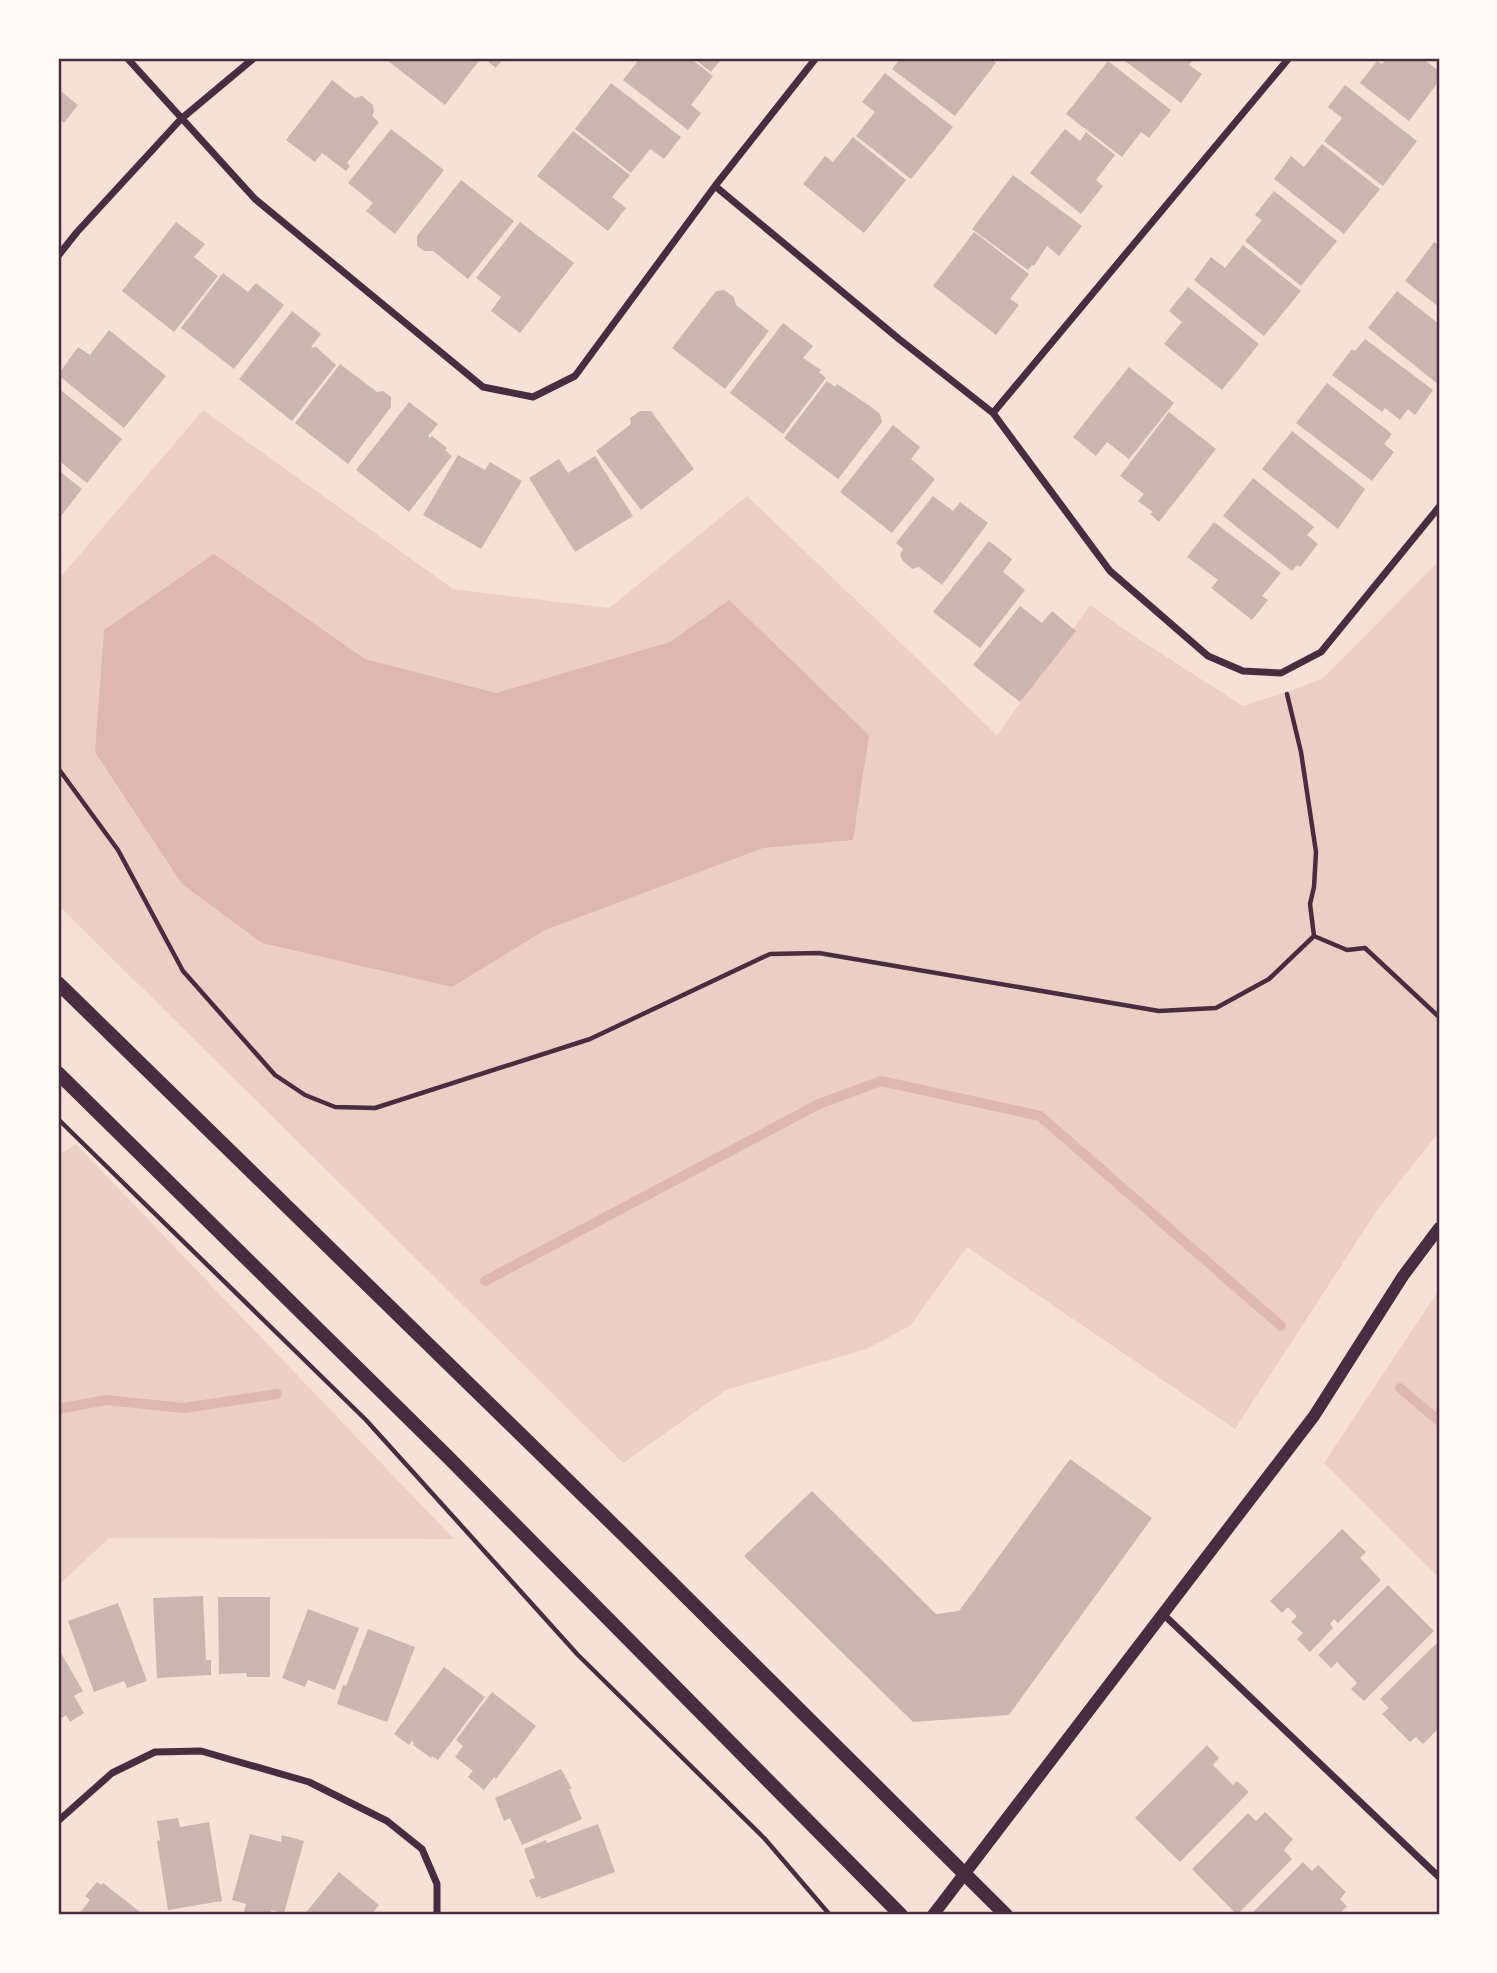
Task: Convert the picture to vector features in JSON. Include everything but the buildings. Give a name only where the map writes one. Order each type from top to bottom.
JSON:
[{"type":"main road","points":[[58,983],[644,1556],[1006,1915]]},
{"type":"main road","points":[[58,1073],[449,1457],[901,1915]]},
{"type":"street","points":[[127,58],[256,199],[483,387],[533,397],[575,376],[715,187],[816,58]]},
{"type":"street","points":[[58,256],[181,119],[254,58]]},
{"type":"street","points":[[993,413],[1289,58]]},
{"type":"street","points":[[715,187],[993,413],[1110,571],[1208,656],[1243,671],[1281,673],[1321,652],[1439,507]]},
{"type":"street","points":[[933,1915],[1314,1416],[1403,1276],[1439,1228]]},
{"type":"street","points":[[1163,1614],[1439,1877]]},
{"type":"street","points":[[58,1821],[112,1773],[155,1752],[201,1751],[309,1782],[387,1821],[422,1849],[437,1884],[437,1915]]},
{"type":"path","points":[[1281,673],[1301,752],[1317,852],[1310,904],[1314,936]]},
{"type":"path","points":[[58,768],[118,849],[183,971],[275,1075],[305,1094],[335,1107],[375,1108],[590,1039],[770,954],[820,953],[1160,1011],[1216,1008],[1269,979],[1314,936]]},
{"type":"path","points":[[1314,936],[1347,950],[1365,948],[1439,1017]]},
{"type":"path","points":[[58,1119],[357,1411],[578,1655],[765,1839],[830,1915]]},
{"type":"shaded area","points":[[203,410],[453,589],[609,608],[747,496],[997,735],[1090,605],[1243,706],[1323,678],[1439,561],[1439,1132],[1378,1209],[1235,1429],[967,1247],[910,1326],[866,1349],[726,1390],[623,1463],[58,905],[58,580]]},
{"type":"shaded area","points":[[214,554],[365,659],[496,693],[670,642],[729,600],[869,735],[853,840],[763,848],[545,930],[452,987],[262,943],[182,884],[95,752],[104,630]]},
{"type":"shaded area","points":[[76,1144],[454,1539],[109,1538],[58,1586],[58,1155]]},
{"type":"shaded area","points":[[1439,1290],[1439,1578],[1324,1463]]},
{"type":"waterway","points":[[485,1281],[819,1104],[881,1081],[1040,1116],[1281,1326]]},
{"type":"waterway","points":[[1400,1388],[1439,1421]]},
{"type":"waterway","points":[[58,1409],[106,1400],[184,1408],[277,1394]]}]
